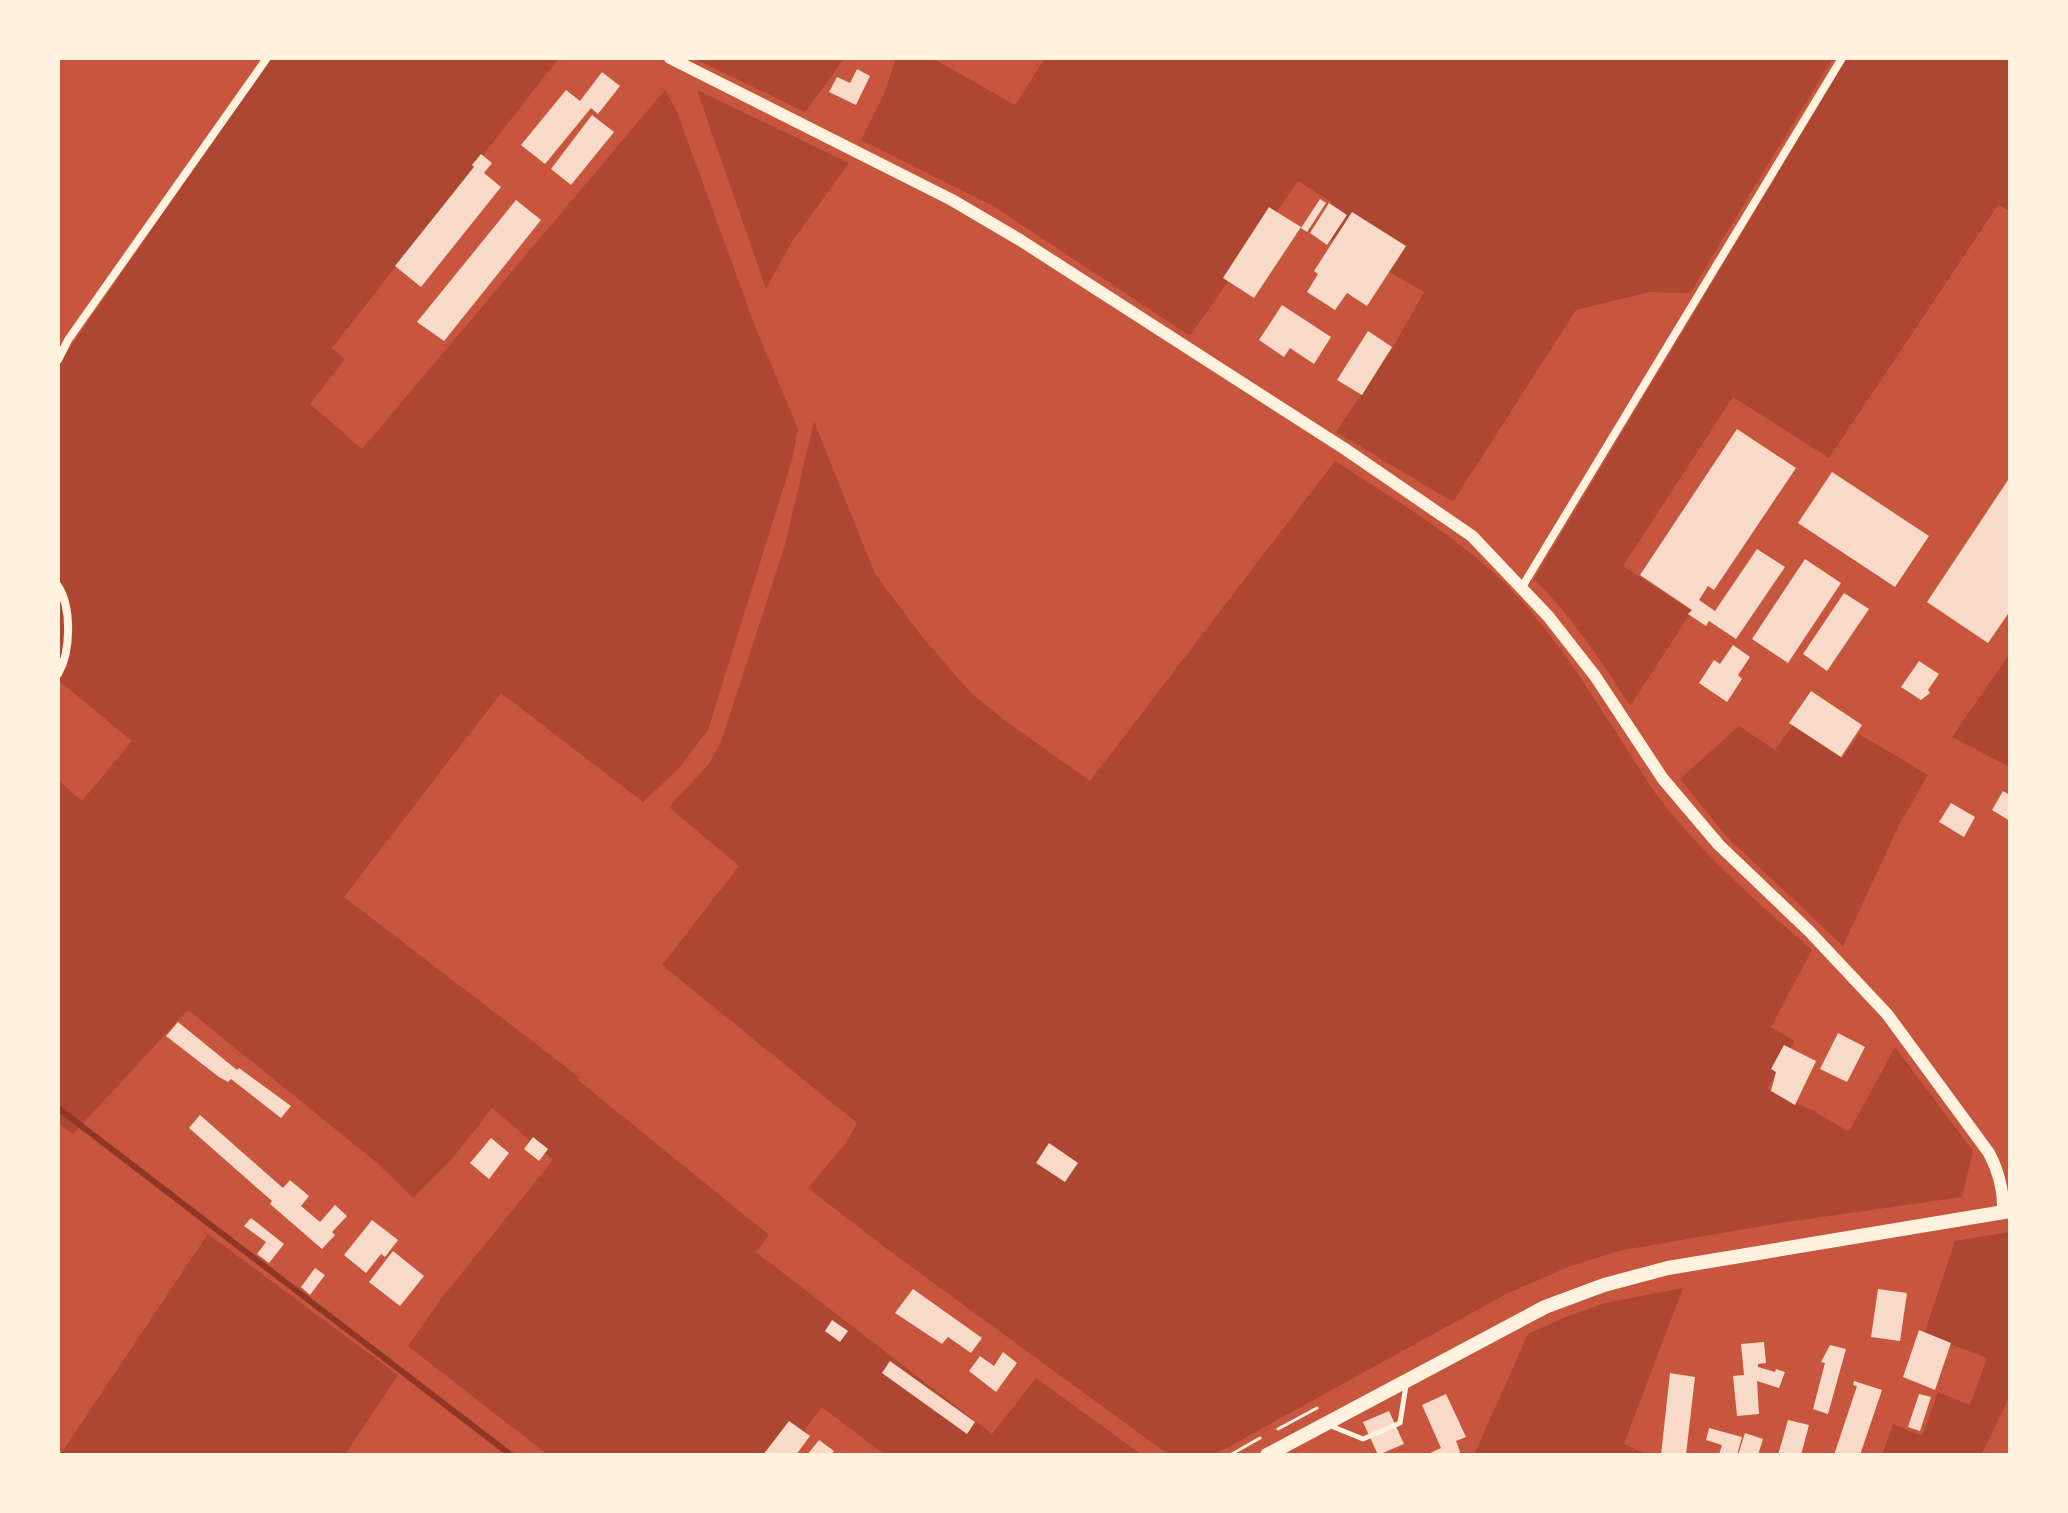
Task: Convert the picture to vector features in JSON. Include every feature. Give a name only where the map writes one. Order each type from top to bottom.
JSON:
[{"type":"main road","points":[[1267,1455],[1545,1307],[1604,1285],[1668,1268],[2007,1212]]},
{"type":"street","points":[[58,360],[68,340],[267,58]]},
{"type":"street","points":[[670,58],[952,200],[1020,240],[1345,449],[1472,536],[1522,587],[1595,676],[1663,779],[1719,845],[1809,931],[1887,1014],[1989,1153],[1996,1166],[2007,1212]]},
{"type":"street","points":[[1522,587],[1842,58]]},
{"type":"street","points":[[58,586],[66,617],[66,654],[58,674]]},
{"type":"lane","points":[[1326,1424],[1363,1439],[1400,1423],[1406,1381]]},
{"type":"shaded area","points":[[270,58],[559,58],[332,348],[345,359],[310,404],[362,449],[665,90],[677,112],[755,326],[798,429],[792,460],[708,730],[679,768],[643,802],[501,693],[344,897],[579,1077],[578,1080],[769,1235],[756,1252],[992,1434],[1036,1378],[1142,1455],[885,1455],[822,1407],[786,1455],[548,1455],[408,1346],[440,1300],[553,1160],[492,1108],[452,1159],[413,1198],[376,1162],[188,1010],[73,1134],[58,1123],[58,780],[82,801],[132,741],[58,680],[58,365]]},
{"type":"shaded area","points":[[693,58],[845,58],[805,112]]},
{"type":"shaded area","points":[[896,58],[932,58],[1015,105],[1045,58],[1833,58],[1690,293],[1650,292],[1576,310],[1453,502],[1336,432],[1392,349],[1424,292],[1315,229],[1331,202],[1298,181],[1190,336],[995,207],[861,140],[884,94]]},
{"type":"shaded area","points":[[1847,58],[2010,58],[2010,211],[1998,205],[1829,458],[1733,397],[1623,566],[1692,611],[1630,706],[1573,624],[1534,579]]},
{"type":"shaded area","points":[[697,90],[849,163],[791,243],[766,289]]},
{"type":"shaded area","points":[[814,421],[875,574],[923,638],[972,694],[1090,781],[1335,461],[1406,506],[1474,556],[1515,594],[1575,670],[1665,806],[1717,863],[1812,950],[1771,1027],[1794,1041],[1767,1089],[1849,1132],[1895,1047],[1973,1151],[1962,1197],[1780,1223],[1618,1251],[1568,1267],[1506,1294],[1214,1455],[1169,1455],[808,1188],[845,1144],[857,1123],[662,965],[739,866],[669,807],[709,764],[721,742],[785,545]]},
{"type":"shaded area","points":[[2010,653],[2010,767],[1952,737]]},
{"type":"shaded area","points":[[1793,725],[1842,758],[1859,734],[1928,775],[1899,825],[1843,946],[1727,837],[1680,779],[1739,726],[1775,750]]},
{"type":"shaded area","points":[[2010,1232],[2010,1396],[1981,1455],[1882,1455],[1893,1424],[1922,1436],[1938,1392],[1970,1405],[1987,1358],[1924,1334],[1955,1241]]},
{"type":"shaded area","points":[[208,1234],[398,1375],[345,1455],[60,1455]]},
{"type":"shaded area","points":[[1683,1288],[1624,1444],[1648,1455],[1474,1455],[1528,1334],[1605,1303]]},
{"type":"building","points":[[857,69],[870,76],[856,105],[829,92],[837,77],[850,83]]},
{"type":"building","points":[[602,72],[620,86],[598,114],[591,108],[545,164],[521,145],[566,90],[580,101]]},
{"type":"building","points":[[592,115],[614,132],[571,185],[551,169]]},
{"type":"building","points":[[481,154],[492,163],[484,173],[501,187],[421,287],[395,266]]},
{"type":"building","points":[[1320,199],[1326,203],[1307,232],[1301,228]]},
{"type":"building","points":[[516,200],[541,220],[444,341],[417,322]]},
{"type":"building","points":[[1329,203],[1347,215],[1327,245],[1310,233]]},
{"type":"building","points":[[1269,207],[1301,227],[1254,298],[1223,278]]},
{"type":"building","points":[[1352,212],[1406,246],[1367,306],[1347,293],[1335,310],[1307,292],[1318,274],[1314,271]]},
{"type":"building","points":[[1282,305],[1331,337],[1314,364],[1290,348],[1284,357],[1259,340]]},
{"type":"building","points":[[1368,331],[1392,347],[1362,395],[1337,380]]},
{"type":"building","points":[[1737,429],[1796,468],[1714,590],[1708,586],[1699,600],[1715,611],[1757,549],[1785,567],[1736,639],[1709,621],[1706,626],[1688,614],[1692,610],[1640,575]]},
{"type":"building","points":[[1832,472],[1929,536],[1895,587],[1798,523]]},
{"type":"building","points":[[2010,477],[2010,611],[1988,643],[1927,602]]},
{"type":"building","points":[[1805,559],[1841,583],[1788,663],[1752,639]]},
{"type":"building","points":[[1844,593],[1869,609],[1827,671],[1803,654]]},
{"type":"building","points":[[1733,645],[1750,657],[1738,675],[1742,679],[1727,702],[1699,683],[1714,660],[1720,664]]},
{"type":"building","points":[[1919,661],[1939,674],[1928,690],[1930,693],[1921,700],[1901,687]]},
{"type":"building","points":[[1811,691],[1862,725],[1841,757],[1789,723]]},
{"type":"building","points":[[2003,791],[2010,795],[2010,821],[1992,810]]},
{"type":"building","points":[[1951,803],[1975,817],[1964,837],[1939,822]]},
{"type":"building","points":[[178,1022],[237,1070],[239,1068],[291,1106],[281,1118],[231,1079],[228,1082],[219,1077],[166,1036]]},
{"type":"building","points":[[1838,1033],[1865,1047],[1847,1082],[1820,1069]]},
{"type":"building","points":[[1784,1045],[1816,1061],[1795,1105],[1771,1091],[1776,1072],[1771,1069]]},
{"type":"building","points":[[200,1115],[283,1188],[290,1180],[309,1196],[301,1206],[320,1222],[335,1205],[347,1216],[322,1249],[189,1128]]},
{"type":"building","points":[[533,1137],[548,1149],[539,1161],[524,1149]]},
{"type":"building","points":[[491,1138],[509,1153],[489,1179],[470,1163]]},
{"type":"building","points":[[1049,1143],[1078,1163],[1065,1182],[1036,1163]]},
{"type":"building","points":[[251,1218],[284,1244],[269,1263],[257,1254],[266,1242],[244,1226]]},
{"type":"building","points":[[372,1220],[398,1240],[385,1257],[381,1254],[366,1273],[344,1255]]},
{"type":"building","points":[[393,1251],[424,1276],[400,1306],[369,1282]]},
{"type":"building","points":[[315,1268],[325,1275],[310,1295],[301,1287]]},
{"type":"building","points":[[913,1289],[982,1338],[971,1353],[948,1337],[942,1344],[895,1313]]},
{"type":"building","points":[[1878,1289],[1907,1293],[1900,1341],[1871,1337]]},
{"type":"building","points":[[832,1320],[848,1331],[840,1342],[825,1331]]},
{"type":"building","points":[[1919,1330],[1951,1343],[1935,1390],[1903,1377]]},
{"type":"building","points":[[1764,1342],[1766,1363],[1758,1364],[1758,1367],[1785,1372],[1779,1388],[1757,1381],[1759,1414],[1737,1416],[1733,1376],[1744,1375],[1741,1344]]},
{"type":"building","points":[[1830,1345],[1846,1349],[1828,1414],[1813,1409],[1825,1363],[1821,1362]]},
{"type":"building","points":[[1003,1352],[1017,1363],[996,1392],[969,1371],[980,1356],[994,1366]]},
{"type":"building","points":[[890,1361],[975,1422],[967,1434],[882,1373]]},
{"type":"building","points":[[1670,1373],[1695,1377],[1686,1455],[1661,1455]]},
{"type":"building","points":[[1854,1381],[1882,1390],[1860,1455],[1834,1455],[1857,1386],[1853,1385]]},
{"type":"building","points":[[1446,1394],[1466,1437],[1456,1441],[1460,1452],[1458,1455],[1426,1455],[1441,1448],[1422,1405]]},
{"type":"building","points":[[1919,1394],[1931,1397],[1920,1431],[1908,1427]]},
{"type":"building","points":[[1389,1411],[1404,1444],[1378,1455],[1363,1422]]},
{"type":"building","points":[[1788,1420],[1809,1425],[1801,1455],[1778,1455]]},
{"type":"building","points":[[789,1421],[810,1436],[796,1455],[763,1455]]},
{"type":"building","points":[[1709,1428],[1742,1437],[1737,1455],[1719,1455],[1722,1445],[1706,1440]]},
{"type":"building","points":[[1745,1433],[1763,1439],[1758,1455],[1738,1455]]},
{"type":"building","points":[[819,1440],[834,1451],[831,1455],[807,1455]]},
{"type":"waterway","points":[[58,1108],[511,1455]]}]
